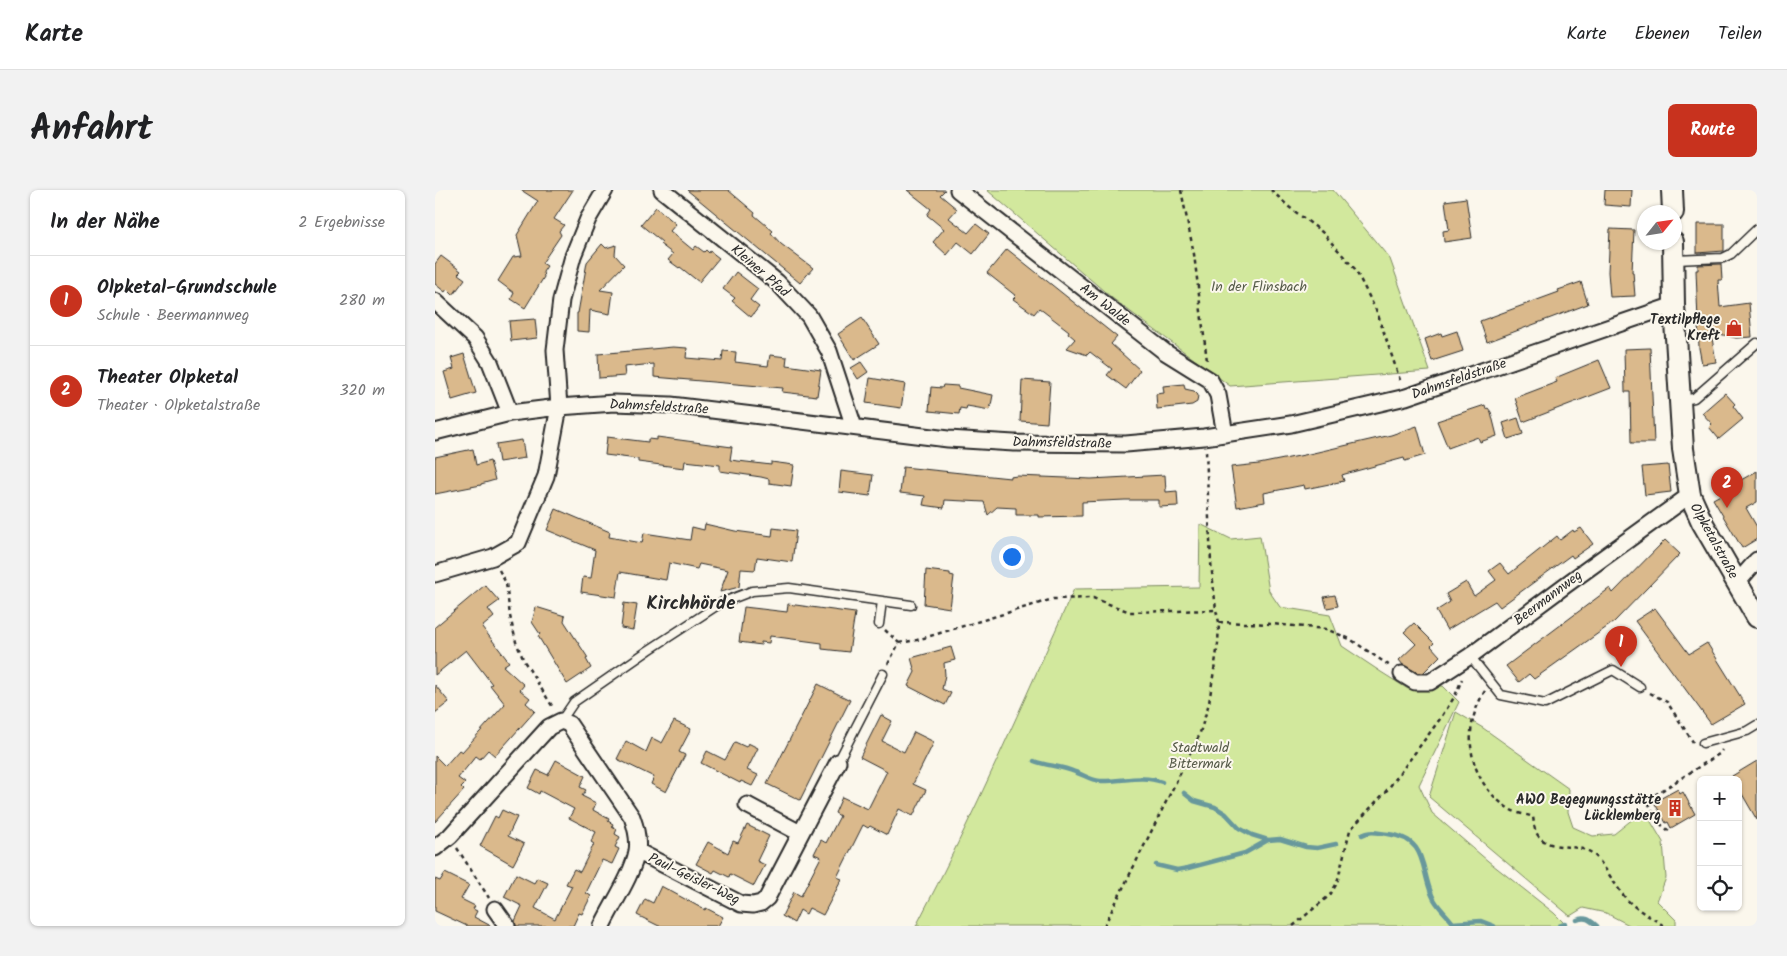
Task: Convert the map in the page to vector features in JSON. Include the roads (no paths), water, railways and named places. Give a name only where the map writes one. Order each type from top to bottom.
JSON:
[{"type":"street","points":[[435,574],[493,556],[518,543],[546,476],[559,407],[555,350],[561,300],[580,238],[588,219],[605,190]]},
{"type":"street","name":"Kleiner Pfad","points":[[662,190],[777,282],[809,316],[829,351],[854,428]]},
{"type":"street","name":"Am Walde","points":[[958,190],[1165,352],[1210,380],[1218,394],[1225,434]]},
{"type":"street","points":[[1673,190],[1673,205]]},
{"type":"street","name":"Olpketalstraße","points":[[1673,251],[1673,305],[1683,449],[1690,495],[1698,515],[1757,617]]},
{"type":"street","points":[[435,302],[475,338],[490,362],[511,413]]},
{"type":"street","name":"Dahmsfeldstraße","points":[[435,432],[511,413],[614,403],[671,404],[948,439],[1014,443],[1127,444],[1204,437],[1291,424],[1406,397],[1673,305]]},
{"type":"street","name":"Beermannweg","points":[[1401,674],[1415,682],[1430,682],[1470,656],[1690,495]]},
{"type":"street","points":[[1737,583],[1757,560]]},
{"type":"street","points":[[435,848],[449,836],[549,728],[561,721],[569,724],[632,817],[637,834],[637,851],[631,869],[602,926]]},
{"type":"street","name":"Paul-Geisler-Weg","points":[[637,851],[741,904],[753,905],[761,903],[773,890],[800,833],[838,762]]},
{"type":"street","points":[[747,805],[800,833]]},
{"type":"street","points":[[495,909],[507,926]]},
{"type":"lane","points":[[1673,251],[1723,258],[1731,254],[1757,229]]},
{"type":"lane","points":[[1680,401],[1694,398],[1757,343]]},
{"type":"lane","points":[[561,721],[574,702],[649,650],[721,603],[752,591],[789,588],[911,605]]},
{"type":"lane","points":[[879,624],[882,601]]},
{"type":"lane","points":[[1470,656],[1501,695],[1545,704],[1613,670],[1642,688]]},
{"type":"lane","points":[[838,762],[883,674]]},
{"type":"lane","points":[[1700,743],[1747,731],[1757,725]]},
{"type":"waterway","points":[[1034,761],[1070,770],[1090,779],[1100,781],[1146,779],[1162,782]]},
{"type":"waterway","points":[[1184,793],[1194,801],[1215,807],[1226,814],[1239,828],[1252,835],[1268,840],[1280,839],[1306,847],[1317,848],[1336,844]]},
{"type":"waterway","points":[[1362,835],[1372,832],[1388,834],[1401,837],[1410,842],[1421,856],[1428,885],[1434,899],[1453,923],[1481,921],[1494,926]]},
{"type":"waterway","points":[[1156,865],[1177,870],[1188,868],[1245,853],[1268,840]]},
{"type":"waterway","points":[[1577,920],[1588,919],[1597,926]]},
{"type":"waterway","points":[[1559,926],[1565,924]]},
{"type":"place","name":"Textilpflege Kreft","points":[[1734,328]]},
{"type":"place","name":"Theater Olpketal","points":[[1727,508]]},
{"type":"place","name":"Olpketal-Grundschule","points":[[1621,667]]},
{"type":"place","name":"AWO Begegnungsstätte Lücklemberg","points":[[1675,808]]},
{"type":"district","name":"Kirchhörde","points":[[691,604]]},
{"type":"park label","name":"In der Flinsbach","points":[[1259,287]]},
{"type":"park label","name":"Stadtwald Bittermark","points":[[1200,756]]}]
